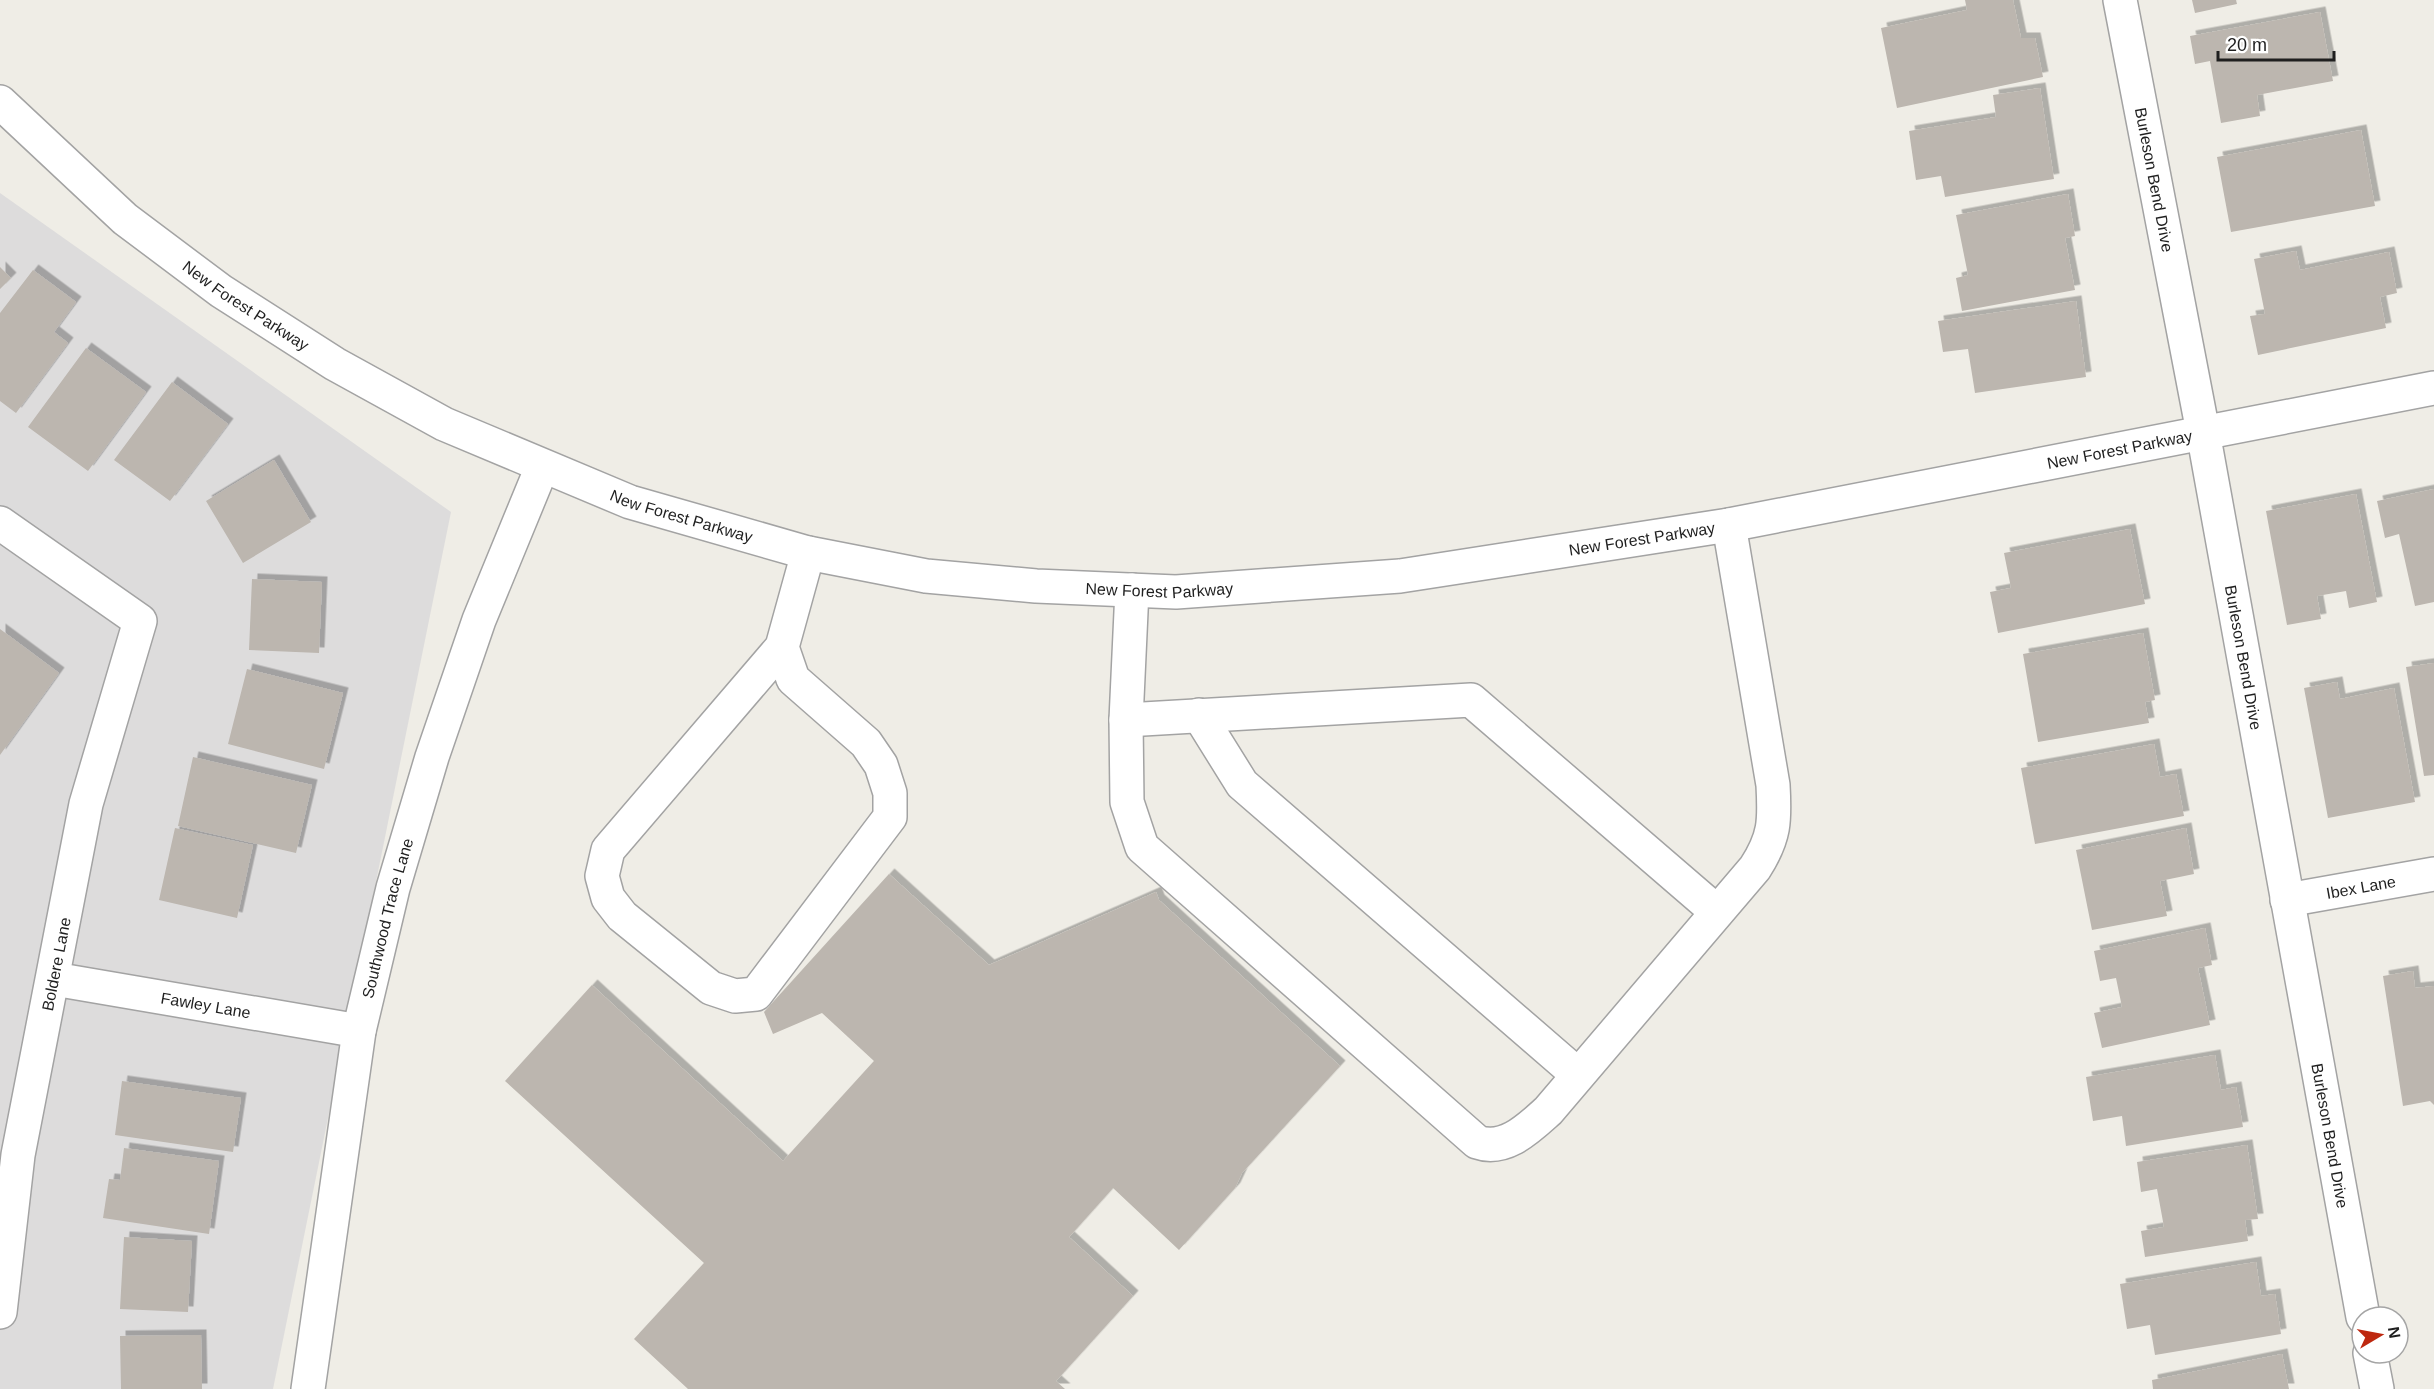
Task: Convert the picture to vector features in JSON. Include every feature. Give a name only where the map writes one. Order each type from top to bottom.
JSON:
[{"type":"street","name":"Burleson Bend Drive","points":[[2120,0],[2203,432],[2361,1305]]},
{"type":"street","name":"New Forest Parkway","points":[[0,102],[124,219],[220,291],[335,364],[444,424],[630,502],[808,553],[926,576],[1036,586],[1176,592],[1400,576],[1729,525],[2434,388]]},
{"type":"street","name":"Southwood Trace Lane","points":[[308,1389],[360,1031],[393,888],[432,757],[479,620],[543,467]]},
{"type":"street","name":"Boldere Lane","points":[[0,523],[140,621],[87,804],[18,1155],[0,1312]]},
{"type":"street","points":[[1132,591],[1126,720],[1127,802],[1142,848],[1477,1142],[1494,1144],[1513,1138],[1548,1111],[1755,868],[1773,836],[1775,817],[1773,785],[1729,525]]},
{"type":"street","points":[[782,646],[793,679],[866,743],[881,765],[890,793],[890,817],[756,994],[735,996],[711,988],[622,916],[608,898],[602,876],[608,850],[782,646],[808,553]]},
{"type":"street","points":[[1126,720],[1471,700],[1717,912]]},
{"type":"street","points":[[1199,716],[1242,784],[1578,1075]]},
{"type":"street","name":"Ibex Lane","points":[[2288,900],[2434,874]]},
{"type":"street","name":"Fawley Lane","points":[[54,979],[360,1031]]},
{"type":"street","points":[[2372,1365],[2377,1389]]},
{"type":"shaded area","points":[[0,193],[451,512],[273,1389],[0,1389]]},
{"type":"building","points":[[1965,0],[2013,0],[2021,38],[2035,38],[2043,77],[1897,108],[1881,28],[1967,10]]},
{"type":"building","points":[[2192,0],[2236,0],[2237,4],[2195,13]]},
{"type":"building","points":[[2320,12],[2333,81],[2257,95],[2260,116],[2221,123],[2210,61],[2195,64],[2190,36]]},
{"type":"building","points":[[2040,88],[2054,179],[1945,197],[1941,176],[1916,180],[1909,131],[1996,117],[1993,95]]},
{"type":"building","points":[[2361,130],[2375,206],[2231,232],[2217,157]]},
{"type":"building","points":[[2068,194],[2075,236],[2065,238],[2075,290],[1962,311],[1956,278],[1968,275],[1956,215]]},
{"type":"building","points":[[2296,251],[2300,270],[2389,252],[2397,293],[2380,297],[2386,328],[2258,355],[2250,316],[2265,314],[2254,259]]},
{"type":"building","points":[[0,267],[11,278],[0,289]]},
{"type":"building","points":[[33,270],[76,302],[54,332],[68,343],[16,413],[0,401],[0,313]]},
{"type":"building","points":[[2076,301],[2086,377],[1975,393],[1968,349],[1943,352],[1938,321]]},
{"type":"building","points":[[86,348],[146,392],[88,471],[28,427]]},
{"type":"building","points":[[172,382],[228,424],[170,501],[114,460]]},
{"type":"building","points":[[274,460],[311,522],[243,563],[206,501]]},
{"type":"building","points":[[2434,489],[2434,602],[2415,606],[2399,534],[2385,538],[2377,501]]},
{"type":"building","points":[[2356,494],[2377,602],[2349,608],[2346,591],[2317,596],[2321,619],[2287,625],[2266,511]]},
{"type":"building","points":[[2130,529],[2145,604],[1998,633],[1990,592],[2011,588],[2004,553]]},
{"type":"building","points":[[252,579],[322,582],[319,653],[249,650]]},
{"type":"building","points":[[0,629],[59,673],[0,755]]},
{"type":"building","points":[[2143,633],[2155,700],[2145,702],[2149,723],[2038,742],[2023,654]]},
{"type":"building","points":[[2434,663],[2434,775],[2424,776],[2406,667]]},
{"type":"building","points":[[247,669],[343,693],[324,769],[228,744]]},
{"type":"building","points":[[2337,682],[2340,699],[2394,688],[2415,802],[2328,818],[2304,688]]},
{"type":"building","points":[[2154,744],[2160,777],[2176,774],[2184,816],[2035,844],[2021,768]]},
{"type":"building","points":[[193,757],[312,785],[296,853],[178,826]]},
{"type":"building","points":[[175,828],[253,845],[237,918],[159,900]]},
{"type":"building","points":[[2186,828],[2194,874],[2160,881],[2167,916],[2092,930],[2076,850]]},
{"type":"building","points":[[889,874],[989,965],[1156,892],[1159,900],[1340,1066],[1242,1173],[1235,1188],[1179,1250],[1113,1188],[1069,1237],[1133,1296],[1056,1381],[1065,1389],[688,1389],[634,1339],[704,1263],[505,1081],[592,985],[783,1161],[874,1061],[822,1013],[773,1034],[764,1012]]},
{"type":"building","points":[[2205,928],[2212,965],[2198,968],[2210,1025],[2102,1048],[2094,1013],[2122,1007],[2116,978],[2100,981],[2094,951]]},
{"type":"building","points":[[2413,971],[2415,988],[2434,986],[2434,1105],[2430,1101],[2403,1106],[2383,976]]},
{"type":"building","points":[[2215,1055],[2221,1090],[2236,1087],[2243,1127],[2126,1146],[2122,1116],[2093,1121],[2086,1077]]},
{"type":"building","points":[[122,1081],[241,1098],[233,1152],[115,1135]]},
{"type":"building","points":[[2247,1145],[2258,1219],[2245,1220],[2248,1241],[2145,1257],[2141,1231],[2164,1227],[2157,1189],[2141,1192],[2137,1162]]},
{"type":"building","points":[[124,1148],[219,1161],[209,1234],[103,1218],[109,1179],[120,1180]]},
{"type":"building","points":[[124,1237],[192,1241],[188,1312],[120,1309]]},
{"type":"building","points":[[2256,1262],[2261,1296],[2275,1294],[2281,1334],[2155,1355],[2150,1325],[2127,1329],[2120,1284]]},
{"type":"building","points":[[201,1335],[202,1389],[121,1389],[120,1336]]},
{"type":"building","points":[[2282,1354],[2289,1389],[2153,1389],[2152,1380]]}]
